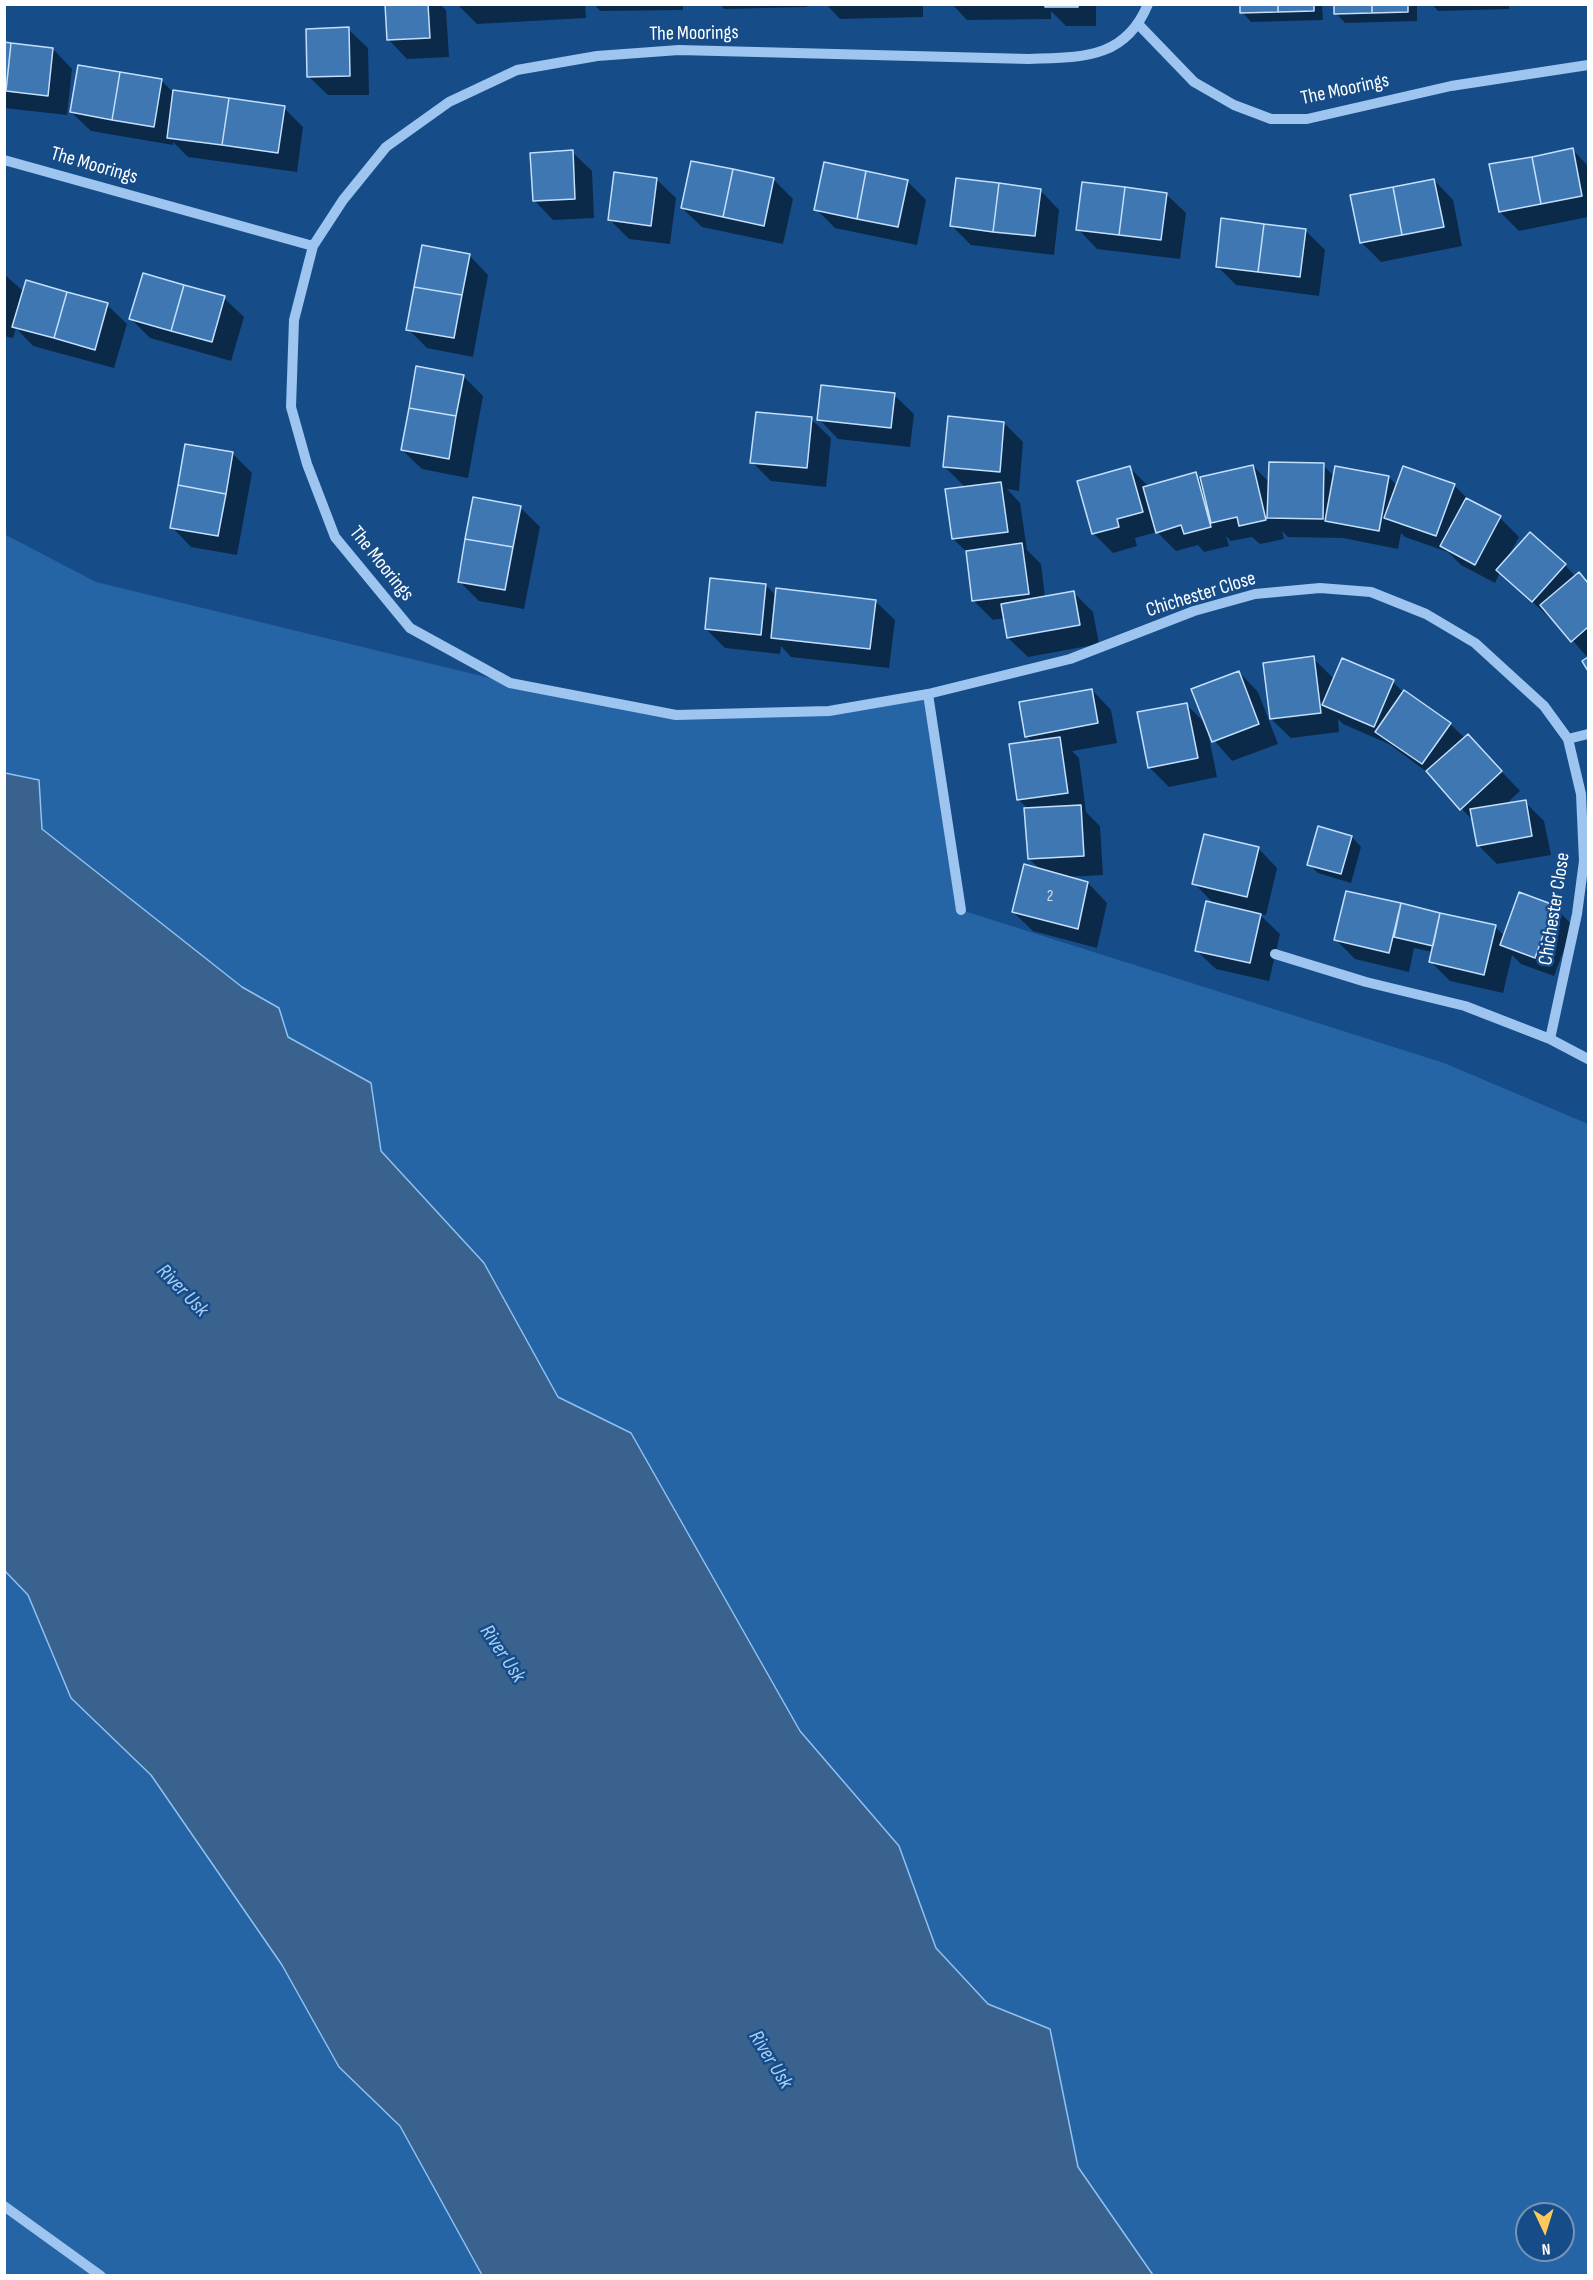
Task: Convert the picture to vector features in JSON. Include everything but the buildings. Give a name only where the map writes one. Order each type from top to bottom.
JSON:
[{"type":"street","points":[[1140,26],[1148,4]]},
{"type":"street","name":"The Moorings","points":[[676,715],[510,683],[410,628],[334,537],[307,464],[291,407],[294,320],[313,246],[342,200],[386,147],[449,102],[517,70],[597,56],[679,50],[1029,59],[1078,57],[1112,48],[1140,26],[1194,82],[1234,105],[1271,119],[1307,119],[1451,86],[1588,65]]},
{"type":"street","name":"The Moorings","points":[[4,160],[313,246]]},
{"type":"street","name":"Chichester Close","points":[[676,715],[829,711],[928,694],[1070,659],[1194,611],[1245,597],[1320,588],[1371,592],[1426,614],[1475,643],[1544,706],[1568,739],[1581,794],[1584,861],[1577,914],[1550,1039]]},
{"type":"street","points":[[928,694],[961,910]]},
{"type":"street","points":[[1568,739],[1588,734]]},
{"type":"street","points":[[1275,954],[1366,982],[1466,1006],[1550,1039],[1588,1059]]},
{"type":"street","points":[[4,2206],[101,2276]]},
{"type":"shaded area","points":[[4,534],[96,582],[510,683],[676,715],[829,711],[928,694],[961,910],[1444,1063],[1588,1124],[1588,2275],[1153,2275],[1078,2167],[1050,2029],[988,2004],[936,1948],[899,1846],[800,1731],[631,1433],[558,1397],[484,1263],[381,1151],[370,1083],[288,1037],[279,1008],[242,987],[41,828],[39,780],[5,773]]},
{"type":"shaded area","points":[[4,1571],[28,1595],[71,1698],[151,1775],[282,1965],[339,2067],[400,2126],[482,2275],[5,2275]]},
{"type":"water","name":"River Usk","points":[[5,773],[39,780],[42,829],[242,987],[279,1008],[288,1037],[371,1083],[381,1151],[484,1263],[558,1397],[631,1433],[800,1731],[899,1846],[936,1948],[988,2004],[1050,2029],[1078,2167],[1153,2275],[482,2275],[400,2126],[339,2067],[282,1965],[151,1775],[71,1698],[28,1595],[5,1571]]}]
